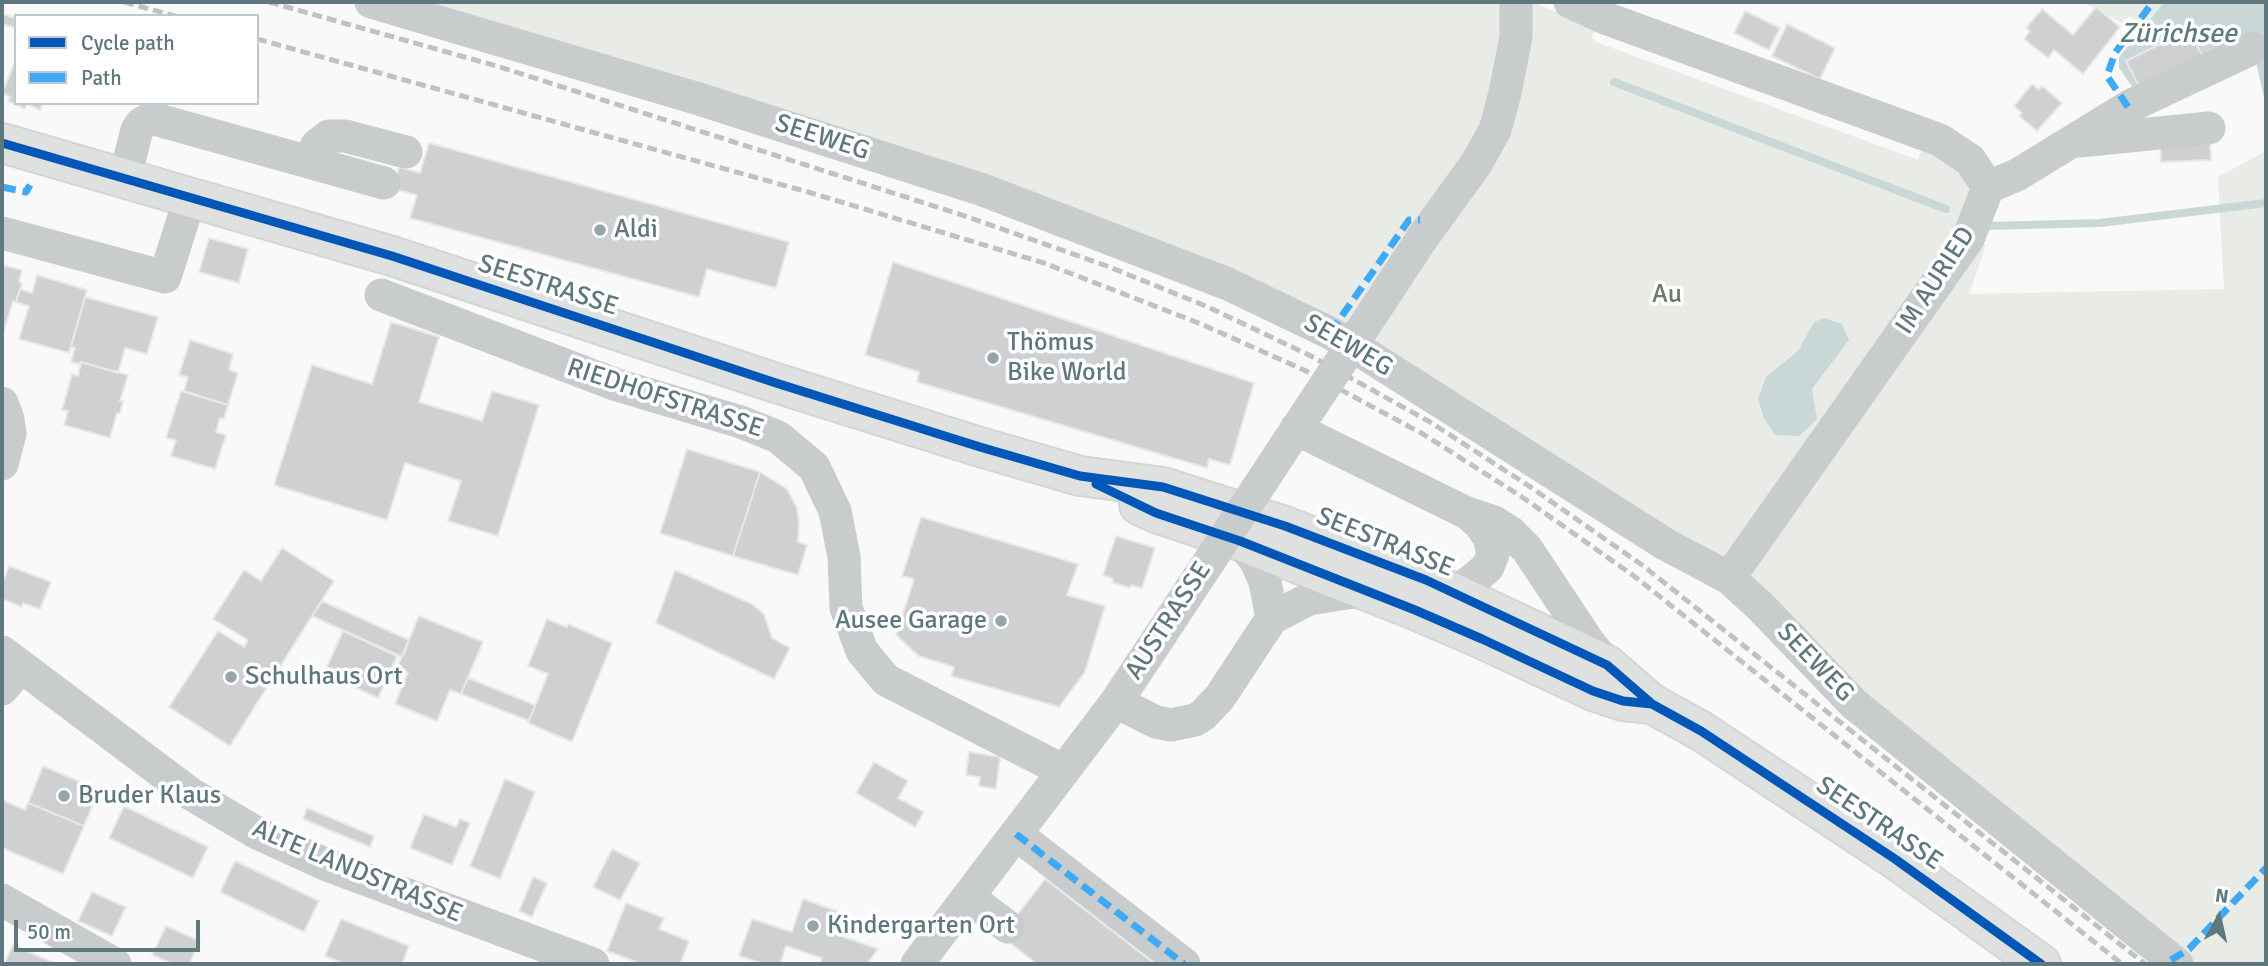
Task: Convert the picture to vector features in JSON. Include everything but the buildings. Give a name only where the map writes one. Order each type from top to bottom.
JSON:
[{"type":"main road","name":"SEESTRASSE","points":[[2,142],[392,256],[776,383],[1080,476],[1156,513],[1240,541],[1482,639],[1593,691],[1623,701],[1652,704]]},
{"type":"main road","name":"SEESTRASSE","points":[[1080,476],[1163,487],[1343,547],[1453,592],[1607,665],[1652,704],[1701,731],[1895,859],[2041,964]]},
{"type":"street","name":"SEEWEG","points":[[370,2],[699,99],[983,190],[1228,284],[1330,333],[1665,544],[1729,578],[1854,704],[2177,964]]},
{"type":"street","name":"AUSTRASSE","points":[[917,964],[1116,702],[1423,237],[1476,164],[1494,130],[1505,93],[1516,37],[1516,2]]},
{"type":"street","points":[[1570,2],[1940,141],[1970,160],[1988,187],[2017,175],[2128,107],[2253,48]]},
{"type":"street","points":[[125,177],[137,130],[151,118],[384,183]]},
{"type":"street","points":[[2074,142],[2209,128]]},
{"type":"street","points":[[309,161],[317,145],[329,136],[345,136],[406,152]]},
{"type":"street","name":"IM AURIED","points":[[1729,578],[1968,239],[1988,187]]},
{"type":"street","points":[[2,233],[165,277],[190,198]]},
{"type":"street","name":"RIEDHOFSTRASSE","points":[[381,295],[617,384],[741,422],[778,437],[814,467],[835,511],[844,556],[846,608],[862,651],[886,680],[1064,771]]},
{"type":"street","points":[[2,403],[10,434],[2,464]]},
{"type":"street","points":[[1296,429],[1510,532],[1527,549],[1607,665]]},
{"type":"street","points":[[1453,592],[1488,567],[1493,554],[1489,537],[1480,524],[1467,513]]},
{"type":"street","points":[[1240,541],[1256,561],[1265,582],[1272,618]]},
{"type":"street","points":[[1116,702],[1156,722],[1171,725],[1195,720],[1220,697],[1272,618],[1309,599],[1365,590]]},
{"type":"street","name":"ALTE LANDSTRASSE","points":[[8,669],[191,794],[257,833],[327,865],[593,964]]},
{"type":"street","points":[[1016,834],[1184,964]]},
{"type":"street","points":[[968,897],[1008,927]]},
{"type":"street","points":[[2,901],[115,964]]},
{"type":"green space","name":"Au","points":[[371,2],[1533,2],[1596,29],[1592,38],[1596,42],[1918,160],[1927,136],[1970,160],[1969,239],[1986,245],[1969,294],[2224,289],[2218,177],[2266,151],[2266,964],[2177,964],[1761,607],[1228,284]]},
{"type":"green space","points":[[2084,2],[2162,2],[2162,5],[2141,30],[2131,16],[2122,23]]},
{"type":"water","name":"Zürichsee","points":[[2162,2],[2266,2],[2266,107],[2253,48],[2136,92],[2119,68],[2119,57]]},
{"type":"water","points":[[1824,318],[1842,324],[1849,340],[1812,389],[1817,419],[1799,436],[1775,435],[1764,418],[1758,399],[1766,377],[1798,351],[1814,322]]},
{"type":"waterway","points":[[1614,82],[1946,209]]},
{"type":"waterway","points":[[1986,226],[2100,223],[2266,203]]},
{"type":"railway","points":[[124,2],[168,14]]},
{"type":"railway","points":[[269,2],[500,67],[965,216],[1107,266],[1208,307],[1311,356],[1430,422],[1529,486],[1642,565],[2145,964]]},
{"type":"railway","points":[[259,40],[808,192],[1044,263],[1201,324],[1304,370],[1423,434],[1522,497],[1634,576],[2122,964]]},
{"type":"marked path","points":[[2128,107],[2107,76],[2115,53],[2153,2]]},
{"type":"marked path","points":[[2,187],[26,192],[30,185]]},
{"type":"marked path","points":[[1330,333],[1409,220],[1420,220]]},
{"type":"marked path","points":[[1016,834],[1184,964]]},
{"type":"marked path","points":[[2171,960],[2189,949],[2266,868]]},
{"type":"cycle path","points":[[2,143],[392,256],[776,383],[980,447],[1080,476],[1163,487],[1285,526],[1426,580],[1607,665],[1652,704],[1701,731],[1895,859],[2041,964]]},
{"type":"cycle path","points":[[1096,484],[1156,513],[1240,541],[1415,610],[1593,691],[1623,701],[1652,704]]},
{"type":"place","name":"Aldi","points":[[600,230]]},
{"type":"place","name":"Thömus Bike World","points":[[993,358]]},
{"type":"place","name":"Ausee Garage","points":[[1001,621]]},
{"type":"place","name":"Schulhaus Ort","points":[[231,677]]},
{"type":"place","name":"Bruder Klaus","points":[[64,796]]},
{"type":"place","name":"Kindergarten Ort","points":[[813,926]]}]
